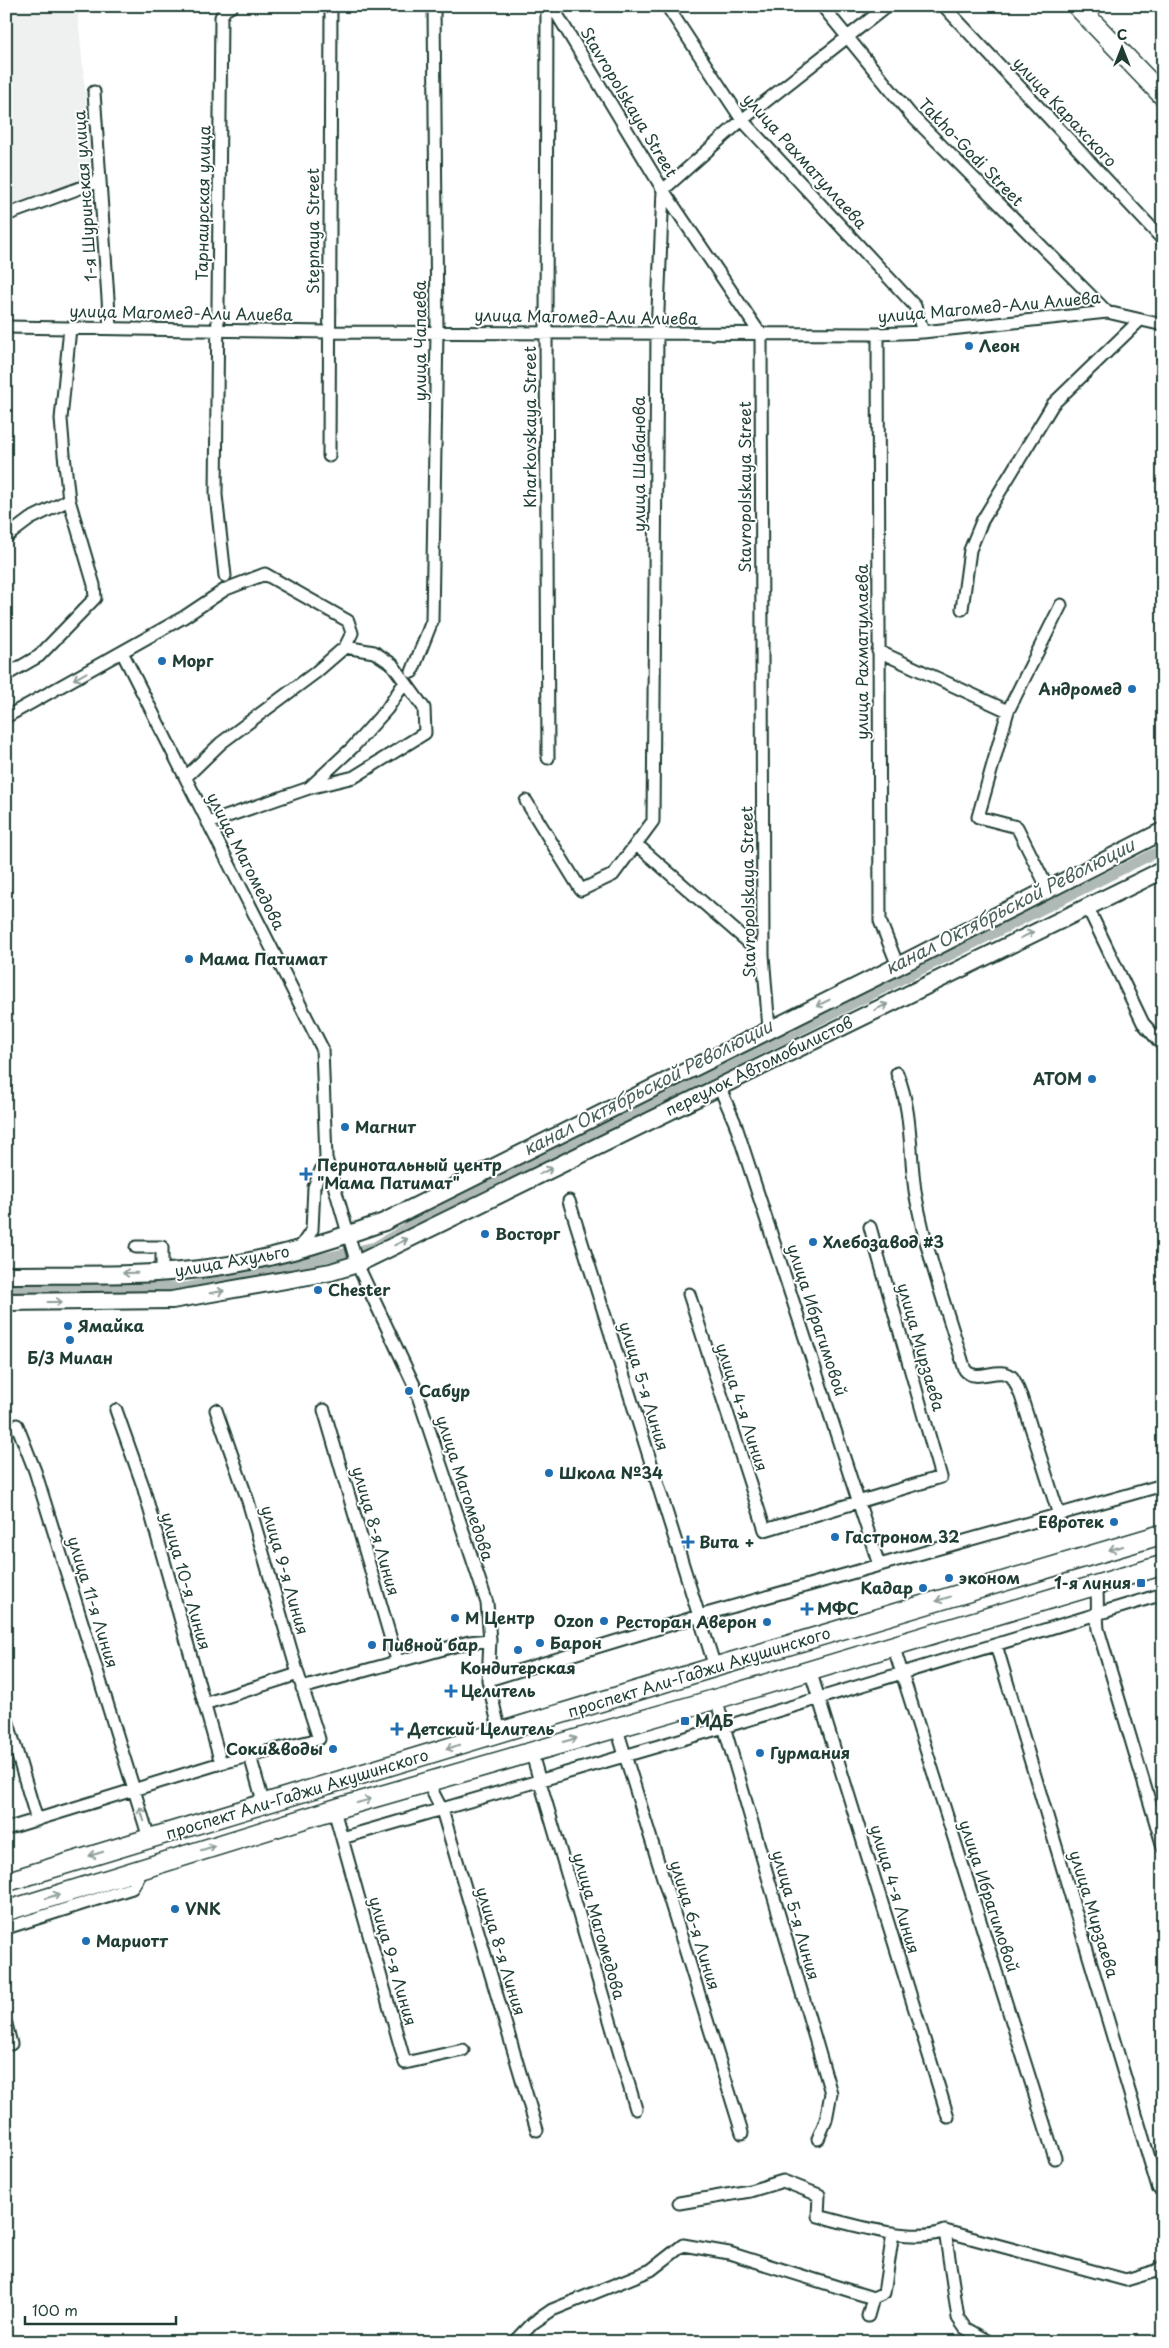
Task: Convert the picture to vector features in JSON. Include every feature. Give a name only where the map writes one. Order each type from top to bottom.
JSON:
[{"type":"main road","points":[[1077,6],[1163,96]]},
{"type":"main road","points":[[1093,6],[1163,80]]},
{"type":"main road","points":[[300,1249],[350,1237],[384,1222],[898,966],[1163,831]]},
{"type":"main road","name":"переулок Автомобилистов","points":[[6,1302],[172,1300],[331,1272],[357,1264],[1163,870]]},
{"type":"main road","name":"улица Ахульго","points":[[6,1275],[162,1272],[202,1269],[300,1249]]},
{"type":"main road","name":"проспект Али-Гаджи Акушинского","points":[[6,1882],[715,1667],[1163,1534]]},
{"type":"main road","name":"проспект Али-Гаджи Акушинского","points":[[6,1911],[531,1751],[716,1699],[1023,1605],[1163,1565]]},
{"type":"main road","points":[[1014,1578],[1027,1583],[1029,1591],[1023,1605]]},
{"type":"main road","points":[[142,1840],[128,1853],[130,1860],[144,1868]]},
{"type":"street","name":"Stepnaya Street","points":[[329,456],[328,332],[331,6]]},
{"type":"street","name":"улица Чапаева","points":[[412,672],[432,621],[437,331],[434,6]]},
{"type":"street","name":"Kharkovskaya Street","points":[[547,6],[548,758]]},
{"type":"street","name":"Stavropolskaya Street","points":[[552,6],[662,190],[761,335],[763,955],[769,1029]]},
{"type":"street","name":"улица Рахматуллаева","points":[[667,6],[742,120],[915,306],[923,332]]},
{"type":"street","name":"Takho-Godi Street","points":[[822,6],[911,115],[1107,312]]},
{"type":"street","points":[[662,190],[742,120],[887,6]]},
{"type":"street","name":"улица Карахского","points":[[944,6],[1163,240]]},
{"type":"street","name":"Тарнаирская улица","points":[[225,576],[216,495],[221,17],[228,8]]},
{"type":"street","name":"1-я Шуринская улица","points":[[94,92],[110,328]]},
{"type":"street","points":[[6,215],[99,181]]},
{"type":"street","name":"улица Шабанова","points":[[526,801],[581,890],[613,875],[653,821],[657,334],[662,190]]},
{"type":"street","name":"улица Магомед-Али Алиева","points":[[6,328],[761,335],[878,334],[923,332],[1107,312],[1139,321],[1163,325]]},
{"type":"street","points":[[962,608],[970,550],[982,521],[1048,412],[1053,404],[1139,321]]},
{"type":"street","points":[[6,674],[39,656],[95,598],[94,585],[69,500],[61,419],[70,328]]},
{"type":"street","name":"улица Рахматуллаева","points":[[878,334],[880,921],[898,966]]},
{"type":"street","points":[[6,537],[30,519],[69,500]]},
{"type":"street","points":[[6,717],[184,617],[226,589],[265,574],[348,622],[352,633],[345,647],[315,673],[221,743],[186,777]]},
{"type":"street","points":[[1048,889],[1017,827],[978,817],[1008,711],[1061,605]]},
{"type":"street","points":[[208,823],[309,788],[354,777],[425,733],[424,708],[392,664],[374,652],[345,647]]},
{"type":"street","points":[[878,651],[1008,711]]},
{"type":"street","name":"улица Магомедова","points":[[122,652],[322,1048],[326,1158],[357,1264],[415,1387],[487,1603],[490,1640],[488,1680],[500,1733]]},
{"type":"street","points":[[309,788],[352,748],[387,709],[405,682]]},
{"type":"street","points":[[636,844],[763,955]]},
{"type":"street","points":[[1087,906],[1143,1023],[1163,1046]]},
{"type":"street","points":[[897,1073],[911,1141],[916,1196],[920,1214],[965,1370],[974,1376],[1001,1373],[1007,1374],[1013,1379],[1021,1396],[1059,1515]]},
{"type":"street","name":"улица Ибрагимовой","points":[[719,1086],[735,1123],[879,1565]]},
{"type":"street","name":"улица Ахульго","points":[[300,1249],[312,1230],[314,1187],[326,1158]]},
{"type":"street","name":"улица 5-я Линия","points":[[569,1201],[715,1667]]},
{"type":"street","name":"улица Мирзаева","points":[[860,1502],[941,1476],[870,1227]]},
{"type":"street","points":[[136,1247],[162,1248],[162,1272]]},
{"type":"street","name":"улица 4-я Линия","points":[[689,1294],[765,1530],[860,1502]]},
{"type":"street","name":"улица 10-я Линия","points":[[116,1410],[143,1486],[221,1763]]},
{"type":"street","name":"улица 9-я Линия","points":[[216,1410],[248,1501],[302,1688],[319,1739],[250,1756]]},
{"type":"street","name":"улица 8-я Линия","points":[[324,1410],[397,1660]]},
{"type":"street","name":"улица 11-я Линия","points":[[17,1425],[35,1471],[134,1790],[142,1840]]},
{"type":"street","points":[[488,1680],[699,1616],[1163,1485]]},
{"type":"street","points":[[1096,1584],[1099,1604],[1097,1616],[1098,1629],[1163,1847]]},
{"type":"street","points":[[342,1838],[540,1782],[625,1755],[1097,1616],[1163,1594]]},
{"type":"street","points":[[302,1688],[397,1660],[469,1642],[490,1640]]},
{"type":"street","name":"улица Ибрагимовой","points":[[893,1645],[1055,2158]]},
{"type":"street","name":"улица Мирзаева","points":[[996,1645],[1158,2188],[1163,2190]]},
{"type":"street","name":"улица 4-я Линия","points":[[810,1670],[948,2118]]},
{"type":"street","points":[[204,1704],[298,1674]]},
{"type":"street","name":"улица 5-я Линия","points":[[716,1699],[831,2093],[826,2120],[818,2139]]},
{"type":"street","points":[[6,1716],[37,1820]]},
{"type":"street","name":"улица 6-я Линия","points":[[616,1726],[742,2133]]},
{"type":"street","name":"улица Магомедова","points":[[531,1751],[636,2109]]},
{"type":"street","points":[[6,1829],[221,1763],[250,1756],[264,1805]]},
{"type":"street","name":"улица 8-я Линия","points":[[428,1783],[442,1810],[537,2130]]},
{"type":"street","name":"улица 9-я Линия","points":[[334,1810],[405,2063],[463,2050]]},
{"type":"street","points":[[6,1928],[132,1888],[144,1868]]},
{"type":"street","points":[[6,2024],[11,2044]]},
{"type":"street","points":[[679,2203],[750,2191],[783,2181],[819,2195],[818,2216],[893,2233],[935,2235],[945,2231],[1126,2280],[1156,2271],[1163,2266]]},
{"type":"street","points":[[945,2231],[958,2318],[965,2328],[990,2342]]},
{"type":"street","points":[[515,2342],[533,2323],[552,2310],[651,2270],[683,2245],[710,2249],[814,2278],[873,2298],[884,2293],[893,2233]]},
{"type":"street","points":[[868,2316],[873,2298]]},
{"type":"shaded area","points":[[6,6],[90,6],[78,15],[93,176],[6,207]]},
{"type":"waterway","name":"канал Октябрьской Революции","points":[[6,1288],[189,1287],[374,1247],[425,1217],[1163,849]]},
{"type":"place","name":"Леон","points":[[969,346]]},
{"type":"place","name":"Морг","points":[[162,661]]},
{"type":"place","name":"Андромед","points":[[1132,689]]},
{"type":"place","name":"Мама Патимат","points":[[189,959]]},
{"type":"place","name":"АТОМ","points":[[1092,1079]]},
{"type":"place","name":"Магнит","points":[[345,1127]]},
{"type":"place","name":"Перинотальный центр \"Мама Патимат\"","points":[[306,1174]]},
{"type":"place","name":"Восторг","points":[[485,1234]]},
{"type":"place","name":"Хлебозавод #3","points":[[813,1242]]},
{"type":"place","name":"Chester","points":[[318,1290]]},
{"type":"place","name":"Ямайка","points":[[68,1326]]},
{"type":"place","name":"Б/З Милан","points":[[70,1340]]},
{"type":"place","name":"Сабур","points":[[409,1391]]},
{"type":"place","name":"Школа №34","points":[[549,1473]]},
{"type":"place","name":"Евротек","points":[[1114,1522]]},
{"type":"place","name":"Гастроном 32","points":[[835,1537]]},
{"type":"place","name":"Вита +","points":[[688,1542]]},
{"type":"place","name":"эконом","points":[[949,1578]]},
{"type":"place","name":"1-я линия","points":[[1141,1583]]},
{"type":"place","name":"Кадар","points":[[923,1588]]},
{"type":"place","name":"МФС","points":[[807,1609]]},
{"type":"place","name":"М Центр","points":[[455,1618]]},
{"type":"place","name":"Ozon","points":[[604,1621]]},
{"type":"place","name":"Ресторан Аверон","points":[[767,1622]]},
{"type":"place","name":"Барон","points":[[540,1643]]},
{"type":"place","name":"Пивной бар","points":[[372,1645]]},
{"type":"place","name":"Кондитерская","points":[[518,1650]]},
{"type":"place","name":"Целитель","points":[[451,1691]]},
{"type":"place","name":"МДБ","points":[[685,1721]]},
{"type":"place","name":"Детский Целитель","points":[[397,1729]]},
{"type":"place","name":"Соки&воды","points":[[333,1749]]},
{"type":"place","name":"Гурмания","points":[[760,1753]]},
{"type":"place","name":"VNK","points":[[175,1909]]},
{"type":"place","name":"Мариотт","points":[[86,1941]]}]
